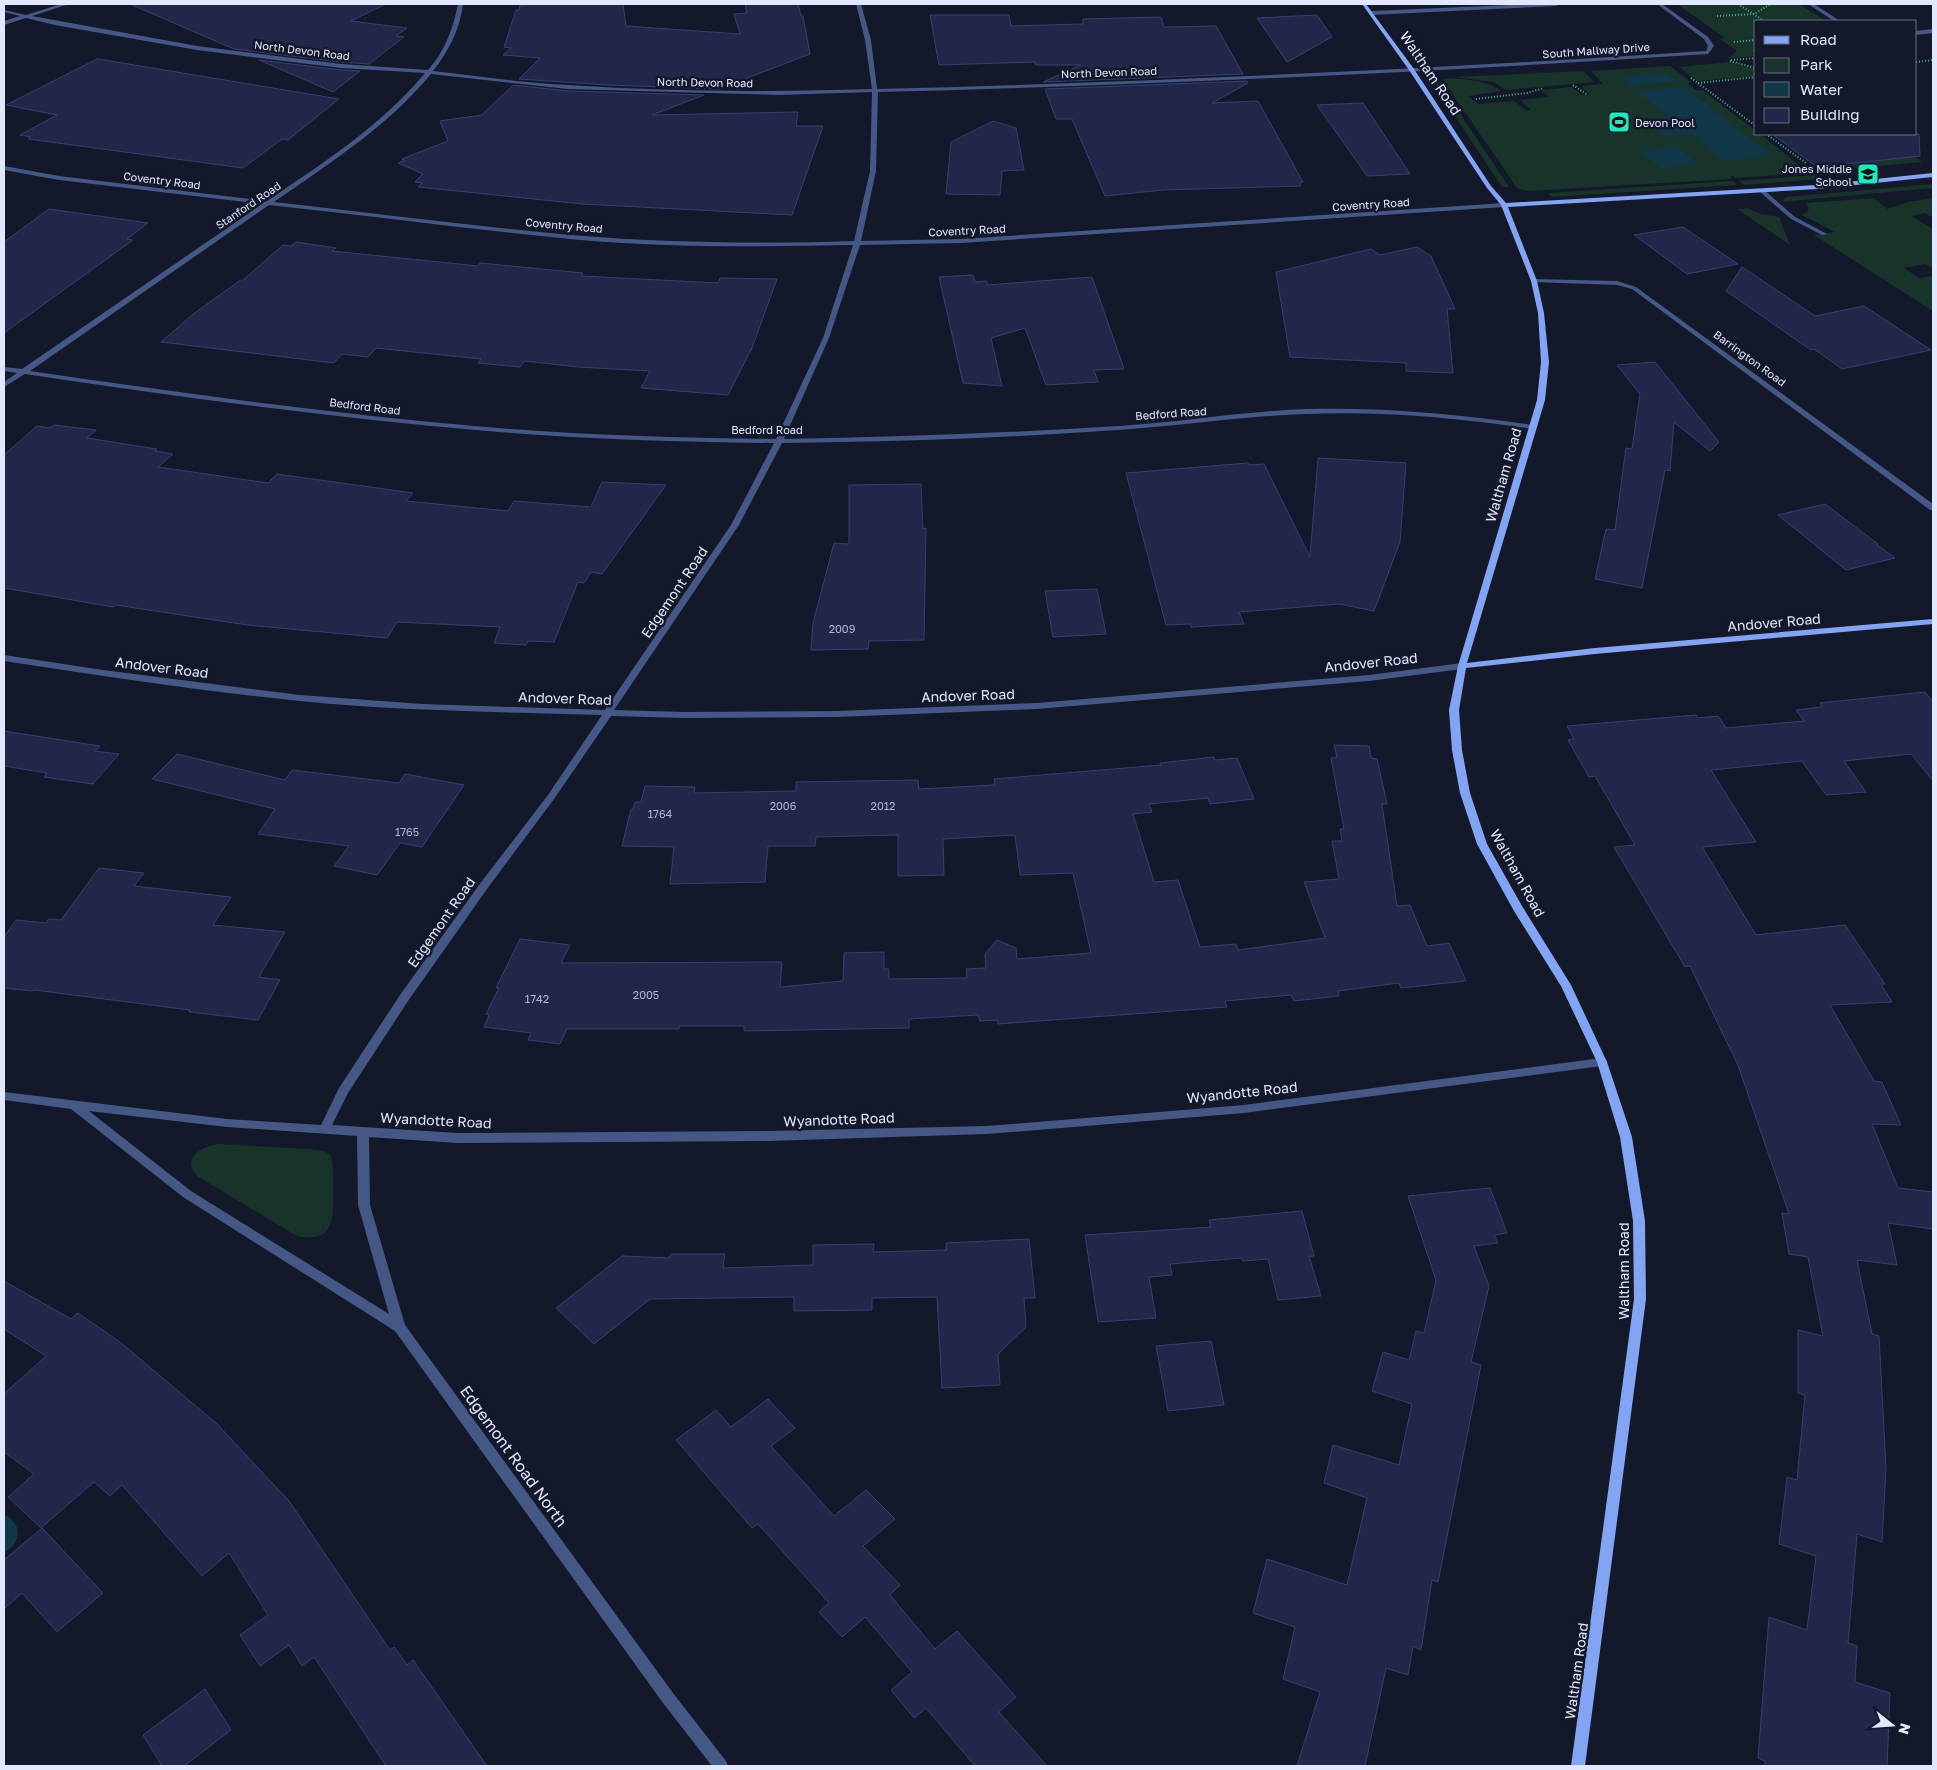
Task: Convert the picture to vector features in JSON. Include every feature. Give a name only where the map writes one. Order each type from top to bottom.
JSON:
[{"type":"street","points":[[4,23],[66,4]]},
{"type":"street","name":"Stanford Road","points":[[4,385],[344,151],[388,118],[428,74],[451,37],[460,14],[461,4]]},
{"type":"street","name":"Edgemont Road","points":[[325,1128],[343,1091],[404,998],[609,713],[735,526],[779,441],[826,338],[858,244],[859,229],[873,171],[875,91],[868,40],[858,4]]},
{"type":"street","name":"Waltham Road","points":[[1364,4],[1504,205],[1534,281],[1542,313],[1545,362],[1540,400],[1462,666],[1454,703],[1457,750],[1465,793],[1482,844],[1518,908],[1566,985],[1602,1062],[1626,1137],[1639,1221],[1640,1299],[1578,1766]]},
{"type":"street","points":[[1372,13],[1556,4]]},
{"type":"street","name":"South Mallway Drive","points":[[1411,69],[1497,66],[1708,52],[1712,46],[1706,38],[1659,4]]},
{"type":"street","points":[[1810,4],[1836,20]]},
{"type":"street","name":"North Devon Road","points":[[4,11],[197,48],[342,66],[568,87],[630,90],[770,93],[875,91],[1411,69]]},
{"type":"street","points":[[1917,33],[1933,31]]},
{"type":"street","name":"Coventry Road","points":[[4,168],[59,178],[571,237],[664,242],[858,244],[961,241],[1117,232],[1504,205],[1817,187],[1933,175]]},
{"type":"street","points":[[1761,190],[1792,218],[1824,234]]},
{"type":"street","name":"Barrington Road","points":[[1534,281],[1617,283],[1634,288],[1933,508]]},
{"type":"street","name":"Bedford Road","points":[[4,369],[426,424],[585,436],[779,441],[1014,434],[1166,425],[1322,411],[1417,414],[1533,427]]},
{"type":"street","name":"Andover Road","points":[[4,658],[104,674],[300,698],[422,707],[609,713],[837,714],[1037,706],[1369,678],[1595,651],[1933,621]]},
{"type":"street","name":"Wyandotte Road","points":[[4,1096],[227,1123],[466,1138],[768,1136],[987,1130],[1244,1109],[1602,1062]]},
{"type":"street","points":[[75,1106],[187,1194],[399,1327]]},
{"type":"street","name":"Edgemont Road North","points":[[363,1131],[364,1206],[399,1327],[668,1698],[721,1766]]},
{"type":"path","points":[[1738,4],[1762,20]]},
{"type":"path","points":[[1715,16],[1753,14],[1766,10],[1771,4]]},
{"type":"path","points":[[1734,42],[1754,40]]},
{"type":"path","points":[[1754,58],[1725,60],[1754,67]]},
{"type":"path","points":[[1917,62],[1933,60]]},
{"type":"path","points":[[1685,73],[1754,125]]},
{"type":"path","points":[[1698,83],[1754,77]]},
{"type":"path","points":[[1566,86],[1575,85],[1588,95]]},
{"type":"path","points":[[1476,99],[1527,93],[1537,88],[1546,88]]},
{"type":"path","points":[[1767,135],[1812,168]]},
{"type":"green space","points":[[1677,4],[1799,4],[1824,20],[1754,20],[1754,53],[1750,53],[1754,56],[1728,59],[1737,51],[1720,39],[1725,38]]},
{"type":"green space","points":[[1731,62],[1754,68],[1754,76],[1697,81],[1679,67]]},
{"type":"green space","name":"Devon Pool","points":[[1670,66],[1691,82],[1687,83],[1697,91],[1702,90],[1754,129],[1754,135],[1761,135],[1809,173],[1735,178],[1733,176],[1730,177],[1731,179],[1528,191],[1517,188],[1443,80],[1455,78],[1491,85],[1501,91],[1468,96],[1478,104],[1514,101],[1527,111],[1531,110],[1520,100],[1549,97],[1541,90],[1572,87],[1582,95],[1590,95],[1581,86],[1603,84],[1591,71]]},
{"type":"green space","points":[[1584,71],[1594,82],[1506,90],[1493,82],[1455,77]]},
{"type":"green space","points":[[1439,82],[1509,187],[1502,187],[1433,83]]},
{"type":"green space","points":[[1909,152],[1922,162],[1856,168],[1844,159]]},
{"type":"green space","points":[[1814,175],[1819,179],[1744,185],[1739,181]]},
{"type":"green space","points":[[1733,181],[1737,185],[1552,197],[1548,193]]},
{"type":"green space","points":[[1933,184],[1933,188],[1780,202],[1787,197]]},
{"type":"green space","points":[[1874,198],[1887,209],[1908,202],[1933,198],[1933,216],[1925,213],[1911,216],[1933,229],[1933,268],[1925,264],[1904,268],[1919,278],[1933,276],[1933,311],[1814,235],[1835,232],[1802,215],[1809,208],[1806,203]]},
{"type":"green space","points":[[1747,208],[1761,214],[1779,217],[1790,245],[1737,209]]},
{"type":"green space","points":[[218,1144],[310,1149],[330,1154],[333,1171],[333,1209],[330,1226],[319,1236],[297,1236],[197,1176],[191,1164],[195,1154],[205,1148]]},
{"type":"water","points":[[1665,73],[1677,81],[1631,86],[1620,77]]},
{"type":"water","points":[[1684,87],[1772,156],[1724,161],[1692,134],[1665,137],[1643,119],[1668,116],[1637,91]]},
{"type":"water","points":[[1676,146],[1698,164],[1661,168],[1639,150]]},
{"type":"water","points":[[4,1514],[15,1523],[18,1534],[14,1544],[4,1553]]},
{"type":"building","points":[[130,4],[386,4],[351,21],[407,28],[396,36],[404,37],[369,64],[341,62],[234,49]]},
{"type":"building","points":[[623,4],[626,26],[740,34],[734,14],[747,13],[745,4],[798,4],[801,16],[803,16],[810,54],[719,89],[607,85],[519,79],[540,58],[503,55],[511,48],[504,47],[516,10],[519,10],[520,5]]},
{"type":"building","points":[[930,15],[1009,15],[1011,26],[1083,24],[1083,19],[1161,17],[1164,27],[1216,26],[1243,74],[1043,82],[1081,65],[1036,65],[1034,62],[939,65]]},
{"type":"building","points":[[1317,15],[1332,37],[1287,62],[1257,18]]},
{"type":"building","points":[[97,59],[339,99],[288,140],[282,139],[243,168],[28,139],[31,137],[20,135],[57,115],[6,105]]},
{"type":"building","points":[[259,60],[341,70],[360,71],[333,92]]},
{"type":"building","points":[[1247,81],[1248,83],[1212,103],[1258,101],[1303,182],[1300,183],[1301,186],[1163,190],[1105,196],[1072,119],[1056,119],[1045,89]]},
{"type":"building","points":[[513,85],[568,91],[704,95],[652,115],[798,112],[796,126],[823,126],[792,215],[582,204],[418,187],[422,183],[415,182],[423,174],[398,163],[405,160],[402,159],[448,141],[440,121],[482,115]]},
{"type":"building","points":[[1363,103],[1410,174],[1367,176],[1317,105]]},
{"type":"building","points":[[993,121],[1016,128],[1024,170],[1002,171],[1000,195],[946,194],[951,142]]},
{"type":"building","points":[[1919,134],[1920,156],[1817,167],[1773,135]]},
{"type":"building","points":[[49,209],[148,223],[127,239],[133,240],[4,333],[4,242]]},
{"type":"building","points":[[1683,227],[1738,264],[1687,274],[1634,235]]},
{"type":"building","points":[[296,242],[336,248],[332,251],[478,266],[480,263],[583,273],[581,276],[718,283],[720,278],[777,279],[752,348],[728,395],[641,388],[650,371],[578,367],[525,361],[520,367],[478,363],[481,359],[376,348],[368,357],[342,354],[334,363],[161,342],[192,315],[239,281],[242,281],[283,245],[291,246]]},
{"type":"building","points":[[1417,247],[1431,256],[1455,309],[1447,309],[1453,373],[1406,371],[1406,363],[1290,357],[1276,272],[1371,249],[1380,255]]},
{"type":"building","points":[[1742,267],[1815,316],[1864,306],[1931,350],[1842,369],[1814,349],[1811,350],[1726,291]]},
{"type":"building","points":[[973,275],[975,282],[987,281],[987,285],[1092,277],[1124,369],[1094,370],[1098,382],[1046,385],[1025,328],[991,338],[1002,386],[963,383],[939,277]]},
{"type":"building","points":[[1655,362],[1719,442],[1710,451],[1674,422],[1670,471],[1665,470],[1642,588],[1595,579],[1606,529],[1615,530],[1626,448],[1632,449],[1640,394],[1617,365]]},
{"type":"building","points":[[54,425],[96,430],[87,438],[157,449],[155,451],[173,454],[158,467],[268,483],[277,474],[413,493],[406,501],[508,511],[514,501],[591,507],[602,482],[666,485],[602,574],[591,572],[584,583],[578,582],[554,642],[528,641],[526,645],[494,643],[500,627],[397,622],[387,638],[247,625],[116,605],[113,607],[4,588],[4,455],[37,426],[50,428]]},
{"type":"building","points":[[1318,458],[1406,463],[1400,542],[1374,611],[1339,604],[1239,612],[1244,624],[1191,627],[1190,624],[1166,625],[1126,473],[1248,463],[1249,465],[1264,464],[1310,557]]},
{"type":"building","points":[[921,484],[923,529],[926,528],[924,640],[869,641],[868,649],[811,650],[813,623],[834,543],[849,544],[849,485]]},
{"type":"building","points":[[1825,504],[1895,558],[1846,570],[1778,515]]},
{"type":"building","points":[[1097,589],[1106,634],[1053,637],[1045,591]]},
{"type":"building","points":[[1925,692],[1933,702],[1933,781],[1911,754],[1844,761],[1866,792],[1826,795],[1802,761],[1711,770],[1756,842],[1702,847],[1756,935],[1845,925],[1885,984],[1881,984],[1892,1002],[1830,1005],[1874,1081],[1882,1082],[1901,1125],[1872,1124],[1898,1188],[1933,1192],[1933,1229],[1888,1223],[1897,1265],[1857,1260],[1872,1334],[1879,1336],[1886,1468],[1882,1542],[1857,1534],[1848,1643],[1857,1646],[1855,1682],[1890,1693],[1887,1766],[1765,1766],[1765,1761],[1758,1758],[1769,1617],[1807,1630],[1816,1556],[1779,1544],[1787,1477],[1797,1480],[1805,1395],[1798,1393],[1798,1330],[1823,1336],[1808,1257],[1789,1254],[1782,1213],[1789,1214],[1738,1065],[1690,966],[1685,967],[1614,847],[1635,845],[1595,776],[1589,777],[1568,740],[1574,739],[1567,726],[1696,715],[1698,718],[1718,716],[1726,728],[1804,721],[1796,710],[1822,707],[1820,703]]},
{"type":"building","points":[[4,731],[100,746],[95,751],[119,754],[93,784],[44,777],[47,773],[4,766]]},
{"type":"building","points":[[1334,745],[1369,746],[1371,758],[1377,759],[1387,804],[1382,804],[1397,906],[1410,905],[1427,946],[1449,943],[1466,981],[1401,988],[1399,983],[1338,991],[1339,996],[1294,1001],[1291,995],[1225,1001],[1227,1007],[998,1024],[998,1020],[980,1021],[978,1015],[909,1019],[909,1028],[744,1031],[744,1026],[679,1026],[679,1029],[567,1029],[560,1044],[528,1040],[531,1033],[484,1027],[489,1015],[486,1014],[499,988],[496,988],[520,939],[570,945],[561,963],[782,962],[780,987],[843,981],[844,953],[884,952],[884,969],[889,969],[889,979],[967,978],[966,969],[986,968],[985,954],[997,940],[1016,948],[1017,959],[1091,953],[1073,873],[1020,875],[1015,835],[943,839],[944,875],[898,876],[898,835],[816,837],[815,846],[768,846],[765,882],[670,884],[674,847],[622,846],[631,809],[633,809],[635,802],[641,802],[645,786],[695,787],[694,793],[796,791],[796,782],[918,780],[919,789],[995,785],[994,779],[1161,765],[1160,763],[1214,757],[1215,760],[1237,758],[1254,799],[1210,804],[1208,798],[1149,804],[1152,812],[1133,814],[1154,882],[1178,880],[1200,947],[1236,944],[1238,950],[1325,938],[1304,882],[1339,879],[1332,841],[1342,841],[1340,829],[1344,829],[1331,758],[1337,757]]},
{"type":"building","points":[[177,754],[285,780],[292,770],[399,783],[405,774],[464,785],[422,847],[400,843],[377,875],[334,866],[349,846],[258,834],[275,809],[152,779]]},
{"type":"building","points":[[99,868],[144,873],[134,886],[231,897],[213,925],[285,932],[259,977],[280,980],[258,1020],[34,990],[4,988],[4,937],[16,920],[46,923],[49,919],[61,920]]},
{"type":"building","points":[[1490,1188],[1507,1233],[1494,1235],[1498,1243],[1474,1246],[1489,1286],[1471,1362],[1481,1365],[1438,1582],[1432,1580],[1421,1650],[1413,1646],[1408,1675],[1386,1668],[1365,1766],[1297,1766],[1320,1692],[1283,1679],[1295,1627],[1253,1613],[1267,1559],[1347,1585],[1367,1498],[1324,1483],[1333,1445],[1399,1465],[1412,1404],[1372,1391],[1383,1352],[1409,1360],[1416,1331],[1424,1333],[1436,1280],[1408,1196]]},
{"type":"building","points":[[1302,1211],[1314,1256],[1309,1256],[1321,1296],[1278,1300],[1268,1259],[1243,1261],[1242,1258],[1170,1264],[1172,1275],[1149,1277],[1156,1318],[1098,1322],[1085,1235],[1211,1227],[1209,1220]]},
{"type":"building","points":[[1029,1239],[1035,1298],[1024,1298],[1026,1327],[998,1354],[1000,1385],[942,1388],[937,1297],[872,1298],[872,1310],[794,1311],[794,1297],[650,1299],[594,1344],[556,1308],[622,1256],[669,1258],[671,1254],[725,1254],[723,1268],[813,1265],[813,1245],[874,1244],[873,1252],[946,1250],[946,1243]]},
{"type":"building","points":[[4,1281],[71,1319],[78,1313],[120,1342],[217,1424],[289,1501],[390,1650],[394,1647],[407,1665],[413,1660],[487,1766],[386,1766],[314,1657],[302,1666],[289,1645],[260,1666],[240,1635],[268,1615],[229,1553],[202,1576],[122,1485],[110,1496],[94,1482],[41,1528],[8,1497],[34,1474],[4,1452],[4,1394],[46,1356],[4,1329]]},
{"type":"building","points":[[1211,1341],[1224,1405],[1168,1411],[1156,1346]]},
{"type":"building","points":[[768,1399],[795,1428],[771,1446],[834,1516],[866,1490],[895,1519],[863,1546],[900,1585],[890,1595],[935,1649],[957,1631],[1016,1697],[999,1712],[1047,1766],[975,1766],[926,1708],[914,1718],[891,1690],[912,1672],[865,1617],[842,1637],[819,1612],[829,1603],[758,1524],[752,1528],[676,1440],[716,1410],[731,1427]]},
{"type":"building","points":[[42,1528],[103,1593],[57,1632],[22,1593],[4,1609],[4,1560]]},
{"type":"building","points":[[205,1689],[231,1730],[184,1766],[162,1766],[143,1735]]},
{"type":"place","name":"Devon Pool","points":[[1619,122]]},
{"type":"place","name":"Jones Middle School","points":[[1868,174]]}]
